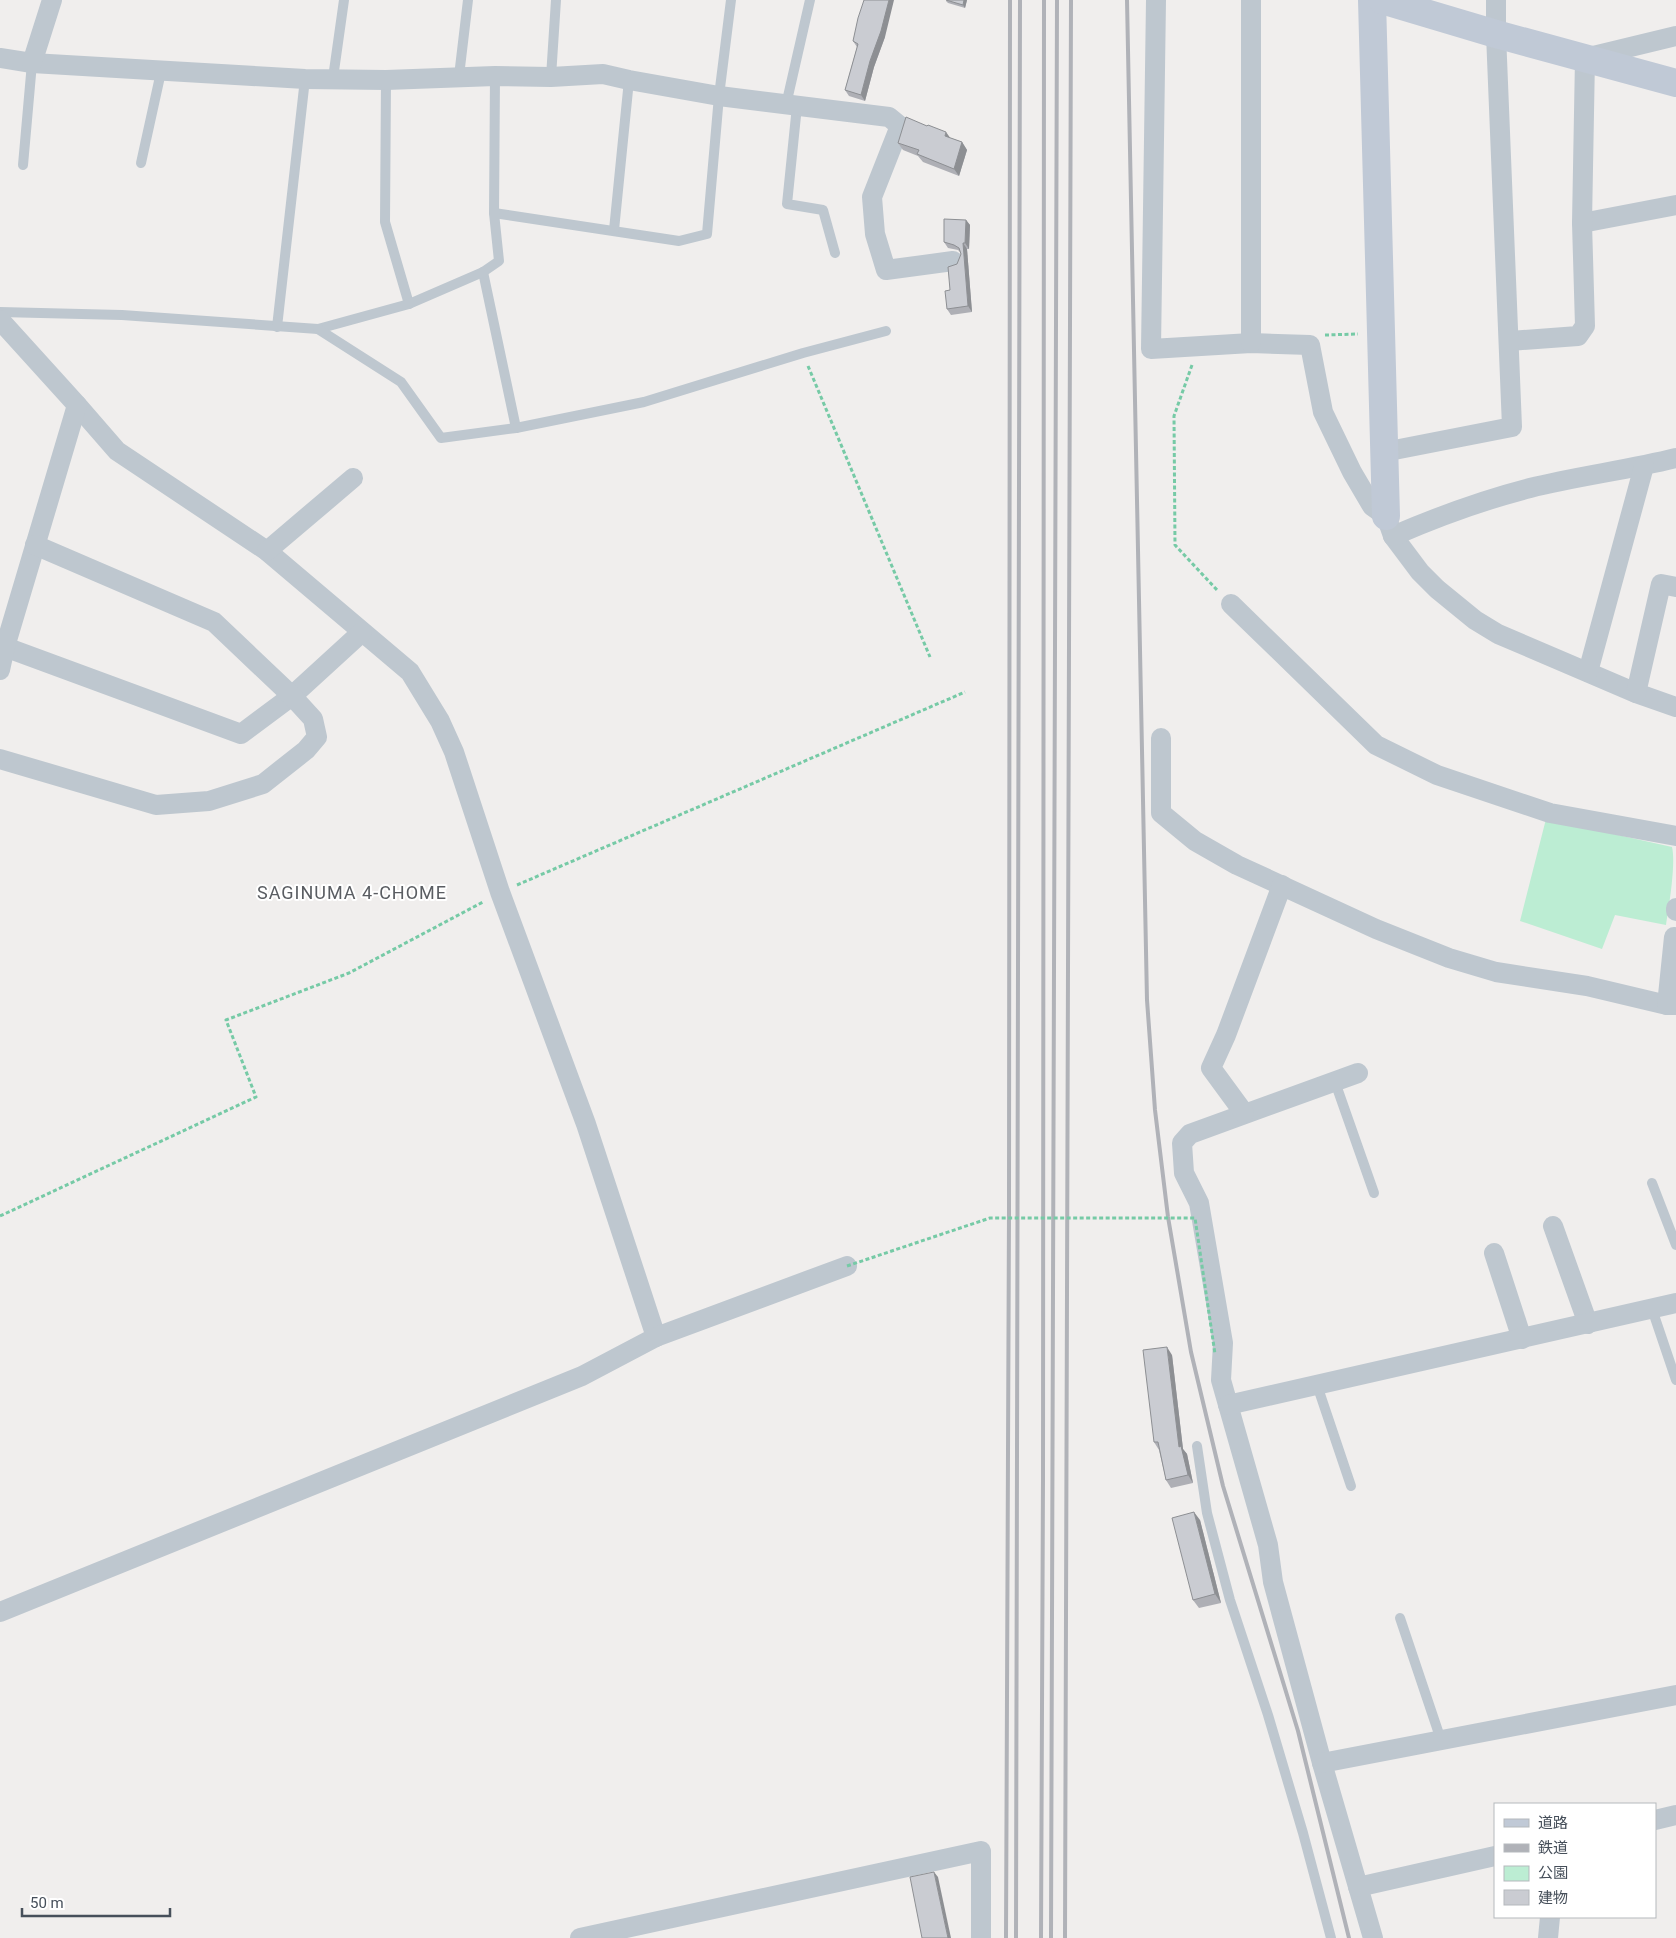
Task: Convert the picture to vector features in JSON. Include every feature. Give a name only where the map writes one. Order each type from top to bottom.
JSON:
[{"type":"street","points":[[32,63],[52,0]]},
{"type":"street","points":[[1156,0],[1151,350],[1199,345],[1251,343],[1310,345],[1323,412],[1352,472],[1372,506],[1390,526],[1420,572],[1436,589],[1475,620],[1498,634],[1636,693],[1676,707]]},
{"type":"street","points":[[1251,0],[1251,343]]},
{"type":"street","points":[[1372,0],[1384,452],[1390,526]]},
{"type":"street","points":[[1382,0],[1496,34],[1676,83]]},
{"type":"street","points":[[1384,452],[1512,427],[1496,0]]},
{"type":"street","points":[[1586,58],[1676,36]]},
{"type":"street","points":[[0,58],[32,63],[161,72],[305,79],[386,80],[458,76],[551,77],[603,74],[719,96],[889,116],[900,126],[872,197],[875,234],[886,270],[953,261]]},
{"type":"street","points":[[1510,341],[1578,336],[1585,326],[1582,223],[1586,58]]},
{"type":"street","points":[[1582,223],[1676,205]]},
{"type":"street","points":[[0,320],[117,451],[267,551],[410,672],[440,721],[454,752],[500,892],[586,1124],[656,1337]]},
{"type":"street","points":[[0,670],[5,647],[77,405]]},
{"type":"street","points":[[1390,526],[1438,516],[1530,488],[1676,458]]},
{"type":"street","points":[[1588,672],[1644,466]]},
{"type":"street","points":[[267,551],[354,478]]},
{"type":"street","points":[[0,759],[156,805],[209,801],[263,784],[306,750],[317,737],[313,719],[292,696],[214,622],[35,545]]},
{"type":"street","points":[[1636,693],[1661,584],[1676,587]]},
{"type":"street","points":[[1230,604],[1376,745],[1437,775],[1550,814],[1676,836]]},
{"type":"street","points":[[5,647],[241,734],[292,696],[362,632]]},
{"type":"street","points":[[1161,738],[1161,813],[1195,840],[1236,865],[1376,929],[1448,958],[1496,972],[1587,986],[1672,1005],[1674,937]]},
{"type":"street","points":[[1244,1113],[1211,1068],[1226,1035],[1282,885]]},
{"type":"street","points":[[1358,1073],[1190,1134],[1182,1143],[1184,1173],[1199,1203],[1223,1343],[1220,1380],[1268,1545],[1273,1582],[1322,1763],[1374,1938]]},
{"type":"street","points":[[1553,1226],[1588,1324]]},
{"type":"street","points":[[1494,1253],[1522,1339]]},
{"type":"street","points":[[0,1612],[582,1376],[656,1337],[848,1266]]},
{"type":"street","points":[[1228,1405],[1676,1303]]},
{"type":"street","points":[[1322,1763],[1676,1695]]},
{"type":"street","points":[[1656,1820],[1676,1815]]},
{"type":"street","points":[[580,1938],[981,1851],[981,1938]]},
{"type":"street","points":[[1358,1887],[1494,1856]]},
{"type":"street","points":[[1548,1938],[1550,1918]]},
{"type":"lane","points":[[333,78],[344,0]]},
{"type":"lane","points":[[458,76],[468,0]]},
{"type":"lane","points":[[551,77],[556,0]]},
{"type":"lane","points":[[494,213],[614,230],[679,242],[707,234],[719,96],[731,0]]},
{"type":"lane","points":[[810,0],[792,105],[787,204],[823,210],[835,253]]},
{"type":"lane","points":[[23,165],[32,63]]},
{"type":"lane","points":[[141,162],[161,72]]},
{"type":"lane","points":[[0,312],[122,315],[318,329],[409,304],[483,272],[499,261],[494,213],[495,76]]},
{"type":"lane","points":[[277,327],[305,79]]},
{"type":"lane","points":[[386,80],[385,222],[409,304]]},
{"type":"lane","points":[[614,230],[630,80]]},
{"type":"lane","points":[[483,272],[516,428]]},
{"type":"lane","points":[[318,329],[401,382],[441,438],[516,428],[644,402],[803,353],[886,331]]},
{"type":"lane","points":[[1335,1082],[1374,1193]]},
{"type":"lane","points":[[1652,1183],[1676,1245]]},
{"type":"lane","points":[[1652,1309],[1676,1380]]},
{"type":"lane","points":[[1317,1385],[1351,1486]]},
{"type":"lane","points":[[1197,1446],[1207,1513],[1230,1600],[1298,1814],[1331,1938]]},
{"type":"lane","points":[[1400,1618],[1442,1740]]},
{"type":"path","points":[[1310,345],[1326,334],[1381,334]]},
{"type":"path","points":[[1199,345],[1174,416],[1175,545],[1230,604]]},
{"type":"path","points":[[803,353],[930,656]]},
{"type":"path","points":[[0,1216],[256,1097],[226,1020],[349,973],[500,892],[965,692]]},
{"type":"path","points":[[848,1266],[990,1218],[1195,1218],[1215,1354]]},
{"type":"green space","points":[[1546,819],[1672,847],[1673,874],[1666,925],[1615,915],[1602,949],[1520,921]]},
{"type":"building","points":[[864,0],[889,0],[861,95],[845,90],[858,44],[853,41]]},
{"type":"building","points":[[946,0],[964,0],[963,5]]},
{"type":"building","points":[[906,117],[946,132],[945,136],[962,142],[954,169],[917,154],[919,150],[898,143]]},
{"type":"building","points":[[944,219],[966,220],[965,243],[963,243],[968,306],[947,309],[945,291],[950,290],[948,267],[957,264],[961,254],[959,248],[944,242]]},
{"type":"building","points":[[1167,1347],[1179,1447],[1181,1446],[1188,1475],[1166,1480],[1158,1442],[1154,1442],[1143,1350]]},
{"type":"building","points":[[1194,1512],[1215,1594],[1193,1600],[1172,1518]]},
{"type":"building","points":[[934,1872],[948,1938],[922,1938],[910,1877]]},
{"type":"railway","points":[[1006,1938],[1010,0]]},
{"type":"railway","points":[[1016,1938],[1020,0]]},
{"type":"railway","points":[[1041,1938],[1044,0]]},
{"type":"railway","points":[[1051,1938],[1057,0]]},
{"type":"railway","points":[[1065,1938],[1071,0]]},
{"type":"railway","points":[[1127,0],[1147,1000],[1155,1110],[1168,1217],[1191,1352],[1223,1486],[1298,1731],[1349,1938]]},
{"type":"district","name":"SAGINUMA 4-CHOME","points":[[352,893]]}]
